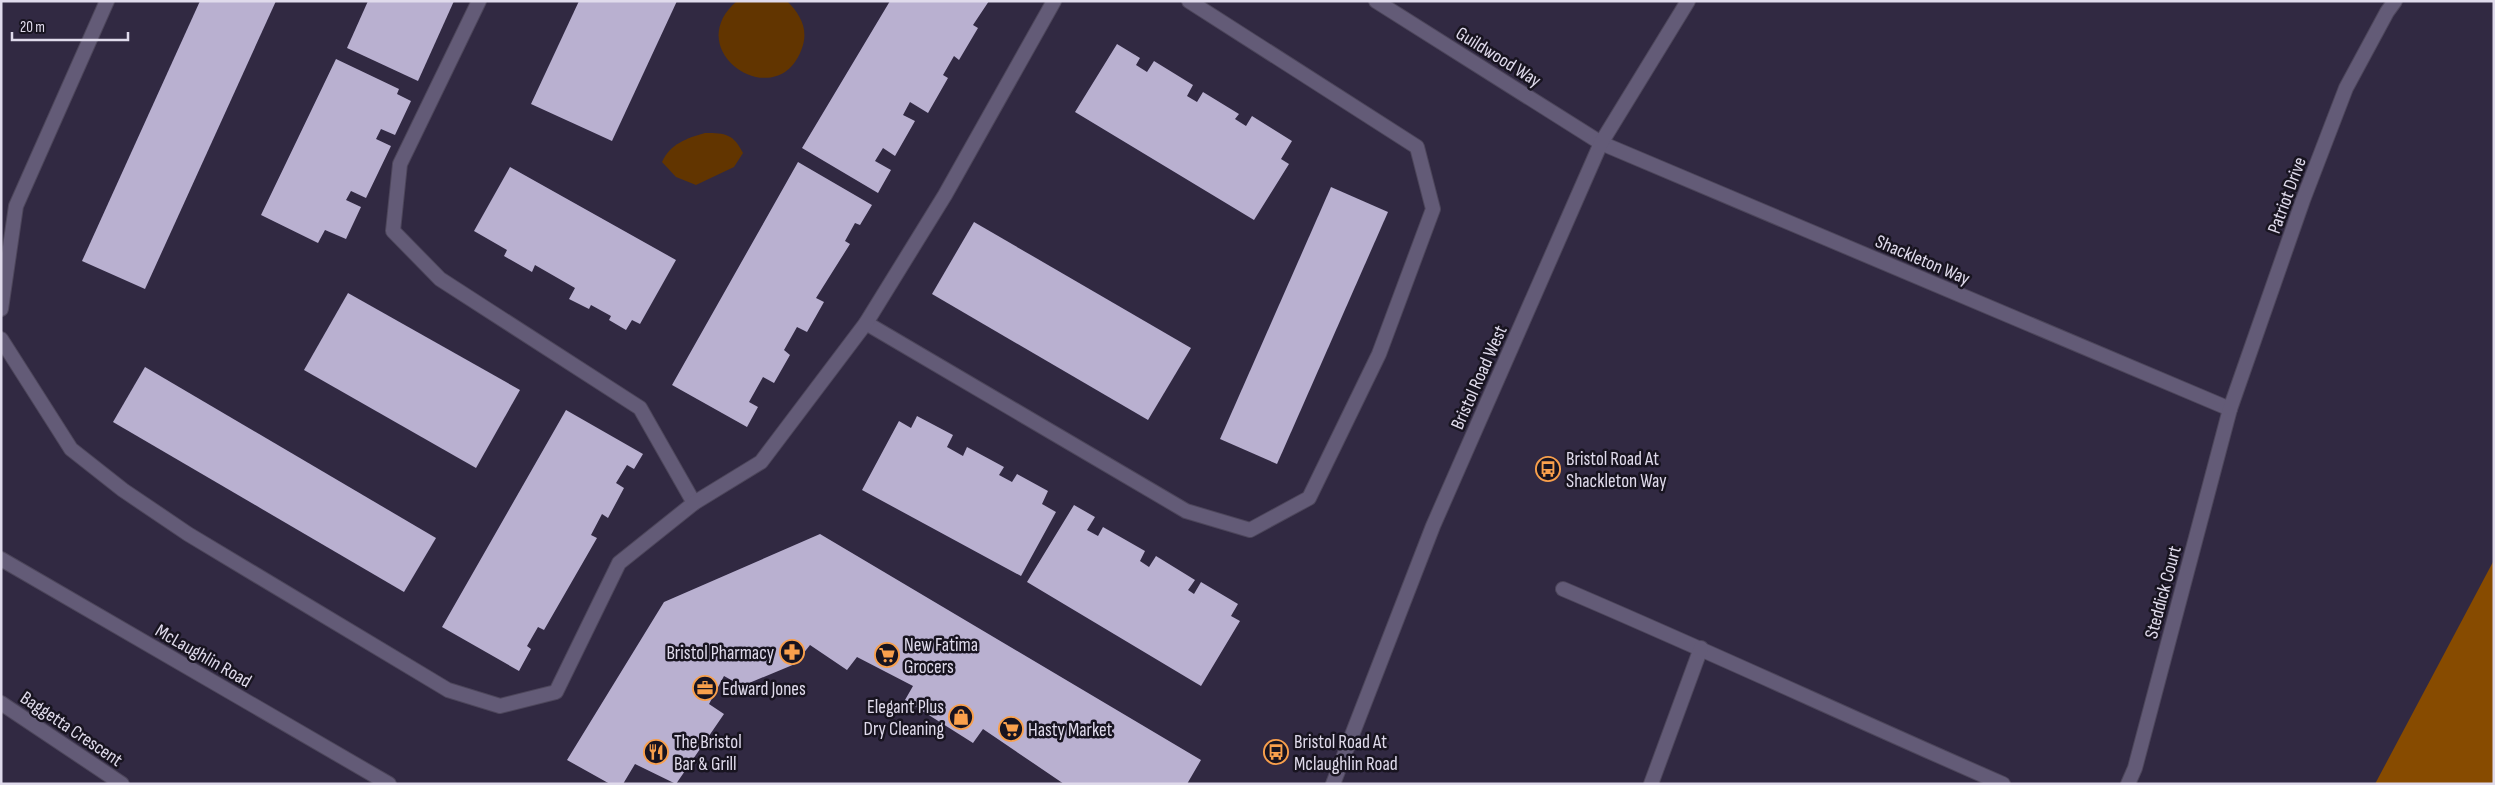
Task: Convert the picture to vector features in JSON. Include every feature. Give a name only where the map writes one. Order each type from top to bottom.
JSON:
[{"type":"street","points":[[1,309],[16,206],[107,1]]},
{"type":"street","points":[[479,1],[400,164],[393,231],[440,279],[640,408],[694,503]]},
{"type":"street","points":[[1,339],[71,450],[123,490],[188,534],[448,690],[500,706],[556,692],[619,563],[694,503],[761,462],[866,323],[945,195],[1054,1]]},
{"type":"street","points":[[866,323],[1186,511],[1250,530],[1282,515],[1309,498],[1379,354],[1433,209],[1417,147],[1190,1]]},
{"type":"street","name":"Guildwood Way","points":[[1376,1],[1601,143]]},
{"type":"street","name":"Bristol Road West","points":[[1333,784],[1433,526],[1601,143],[1688,1]]},
{"type":"street","name":"Patriot Drive","points":[[2230,410],[2303,200],[2346,88],[2387,12],[2396,1]]},
{"type":"street","name":"Shackleton Way","points":[[1601,143],[2230,410]]},
{"type":"street","name":"Steddick Court","points":[[2128,784],[2135,768],[2230,410]]},
{"type":"street","name":"McLaughlin Road","points":[[1,559],[389,784]]},
{"type":"street","points":[[1563,589],[1702,648],[1908,743],[2003,784]]},
{"type":"street","points":[[1651,784],[1702,648]]},
{"type":"street","name":"Baggetta Crescent","points":[[1,704],[122,784]]},
{"type":"shaded area","points":[[737,1],[787,1],[799,15],[804,32],[803,45],[791,66],[775,77],[757,77],[739,70],[726,57],[719,40],[722,21]]},
{"type":"shaded area","points":[[705,133],[724,134],[732,138],[743,153],[734,167],[696,185],[676,177],[662,162],[674,146]]},
{"type":"shaded area","points":[[2494,560],[2494,784],[2375,784]]},
{"type":"building","points":[[200,1],[276,1],[145,289],[82,261]]},
{"type":"building","points":[[368,1],[454,1],[418,81],[347,48]]},
{"type":"building","points":[[579,1],[677,1],[612,141],[531,104]]},
{"type":"building","points":[[890,1],[989,1],[973,25],[978,28],[959,60],[954,56],[943,75],[948,78],[928,113],[910,102],[903,115],[915,121],[895,156],[883,148],[875,161],[891,170],[878,193],[802,148]]},
{"type":"building","points":[[1117,44],[1140,58],[1136,65],[1147,72],[1154,61],[1193,85],[1187,96],[1197,102],[1203,92],[1239,114],[1235,119],[1246,126],[1252,116],[1292,141],[1281,159],[1289,164],[1254,220],[1075,112]]},
{"type":"building","points":[[336,59],[399,89],[397,94],[411,101],[395,135],[381,129],[376,139],[391,146],[366,198],[351,191],[346,200],[361,207],[346,239],[325,230],[318,243],[261,215]]},
{"type":"building","points":[[798,162],[872,205],[860,225],[855,223],[845,241],[850,244],[816,298],[824,302],[807,332],[797,327],[784,350],[790,355],[774,383],[763,377],[749,402],[758,407],[747,427],[672,385]]},
{"type":"building","points":[[510,167],[676,260],[640,324],[632,320],[626,330],[609,320],[611,316],[591,305],[589,309],[569,299],[575,288],[535,265],[532,272],[504,256],[507,250],[474,231]]},
{"type":"building","points":[[1331,187],[1388,212],[1277,464],[1220,439]]},
{"type":"building","points":[[974,222],[1191,348],[1148,420],[932,294]]},
{"type":"building","points":[[348,293],[520,390],[476,468],[304,370]]},
{"type":"building","points":[[145,367],[436,538],[404,592],[113,422]]},
{"type":"building","points":[[566,410],[643,454],[634,469],[627,465],[616,483],[624,488],[608,518],[602,514],[591,535],[597,538],[544,630],[538,627],[527,646],[531,649],[519,671],[442,627]]},
{"type":"building","points":[[917,416],[953,435],[947,447],[963,456],[967,447],[1004,467],[999,475],[1012,482],[1017,474],[1048,491],[1042,504],[1056,512],[1021,576],[862,490],[899,421],[911,428]]},
{"type":"building","points":[[1074,505],[1095,517],[1087,530],[1098,536],[1103,527],[1145,551],[1140,561],[1149,567],[1156,556],[1195,580],[1188,590],[1194,594],[1201,582],[1238,604],[1231,616],[1240,621],[1201,686],[1027,582]]},
{"type":"building","points":[[820,534],[1201,760],[1187,784],[1064,784],[983,729],[973,743],[905,700],[913,686],[857,657],[847,670],[810,645],[795,664],[742,686],[724,676],[709,704],[724,714],[676,784],[635,764],[623,784],[610,784],[567,760],[664,602]]},
{"type":"place","name":"Bristol Road At Shackleton Way","points":[[1548,469]]},
{"type":"place","name":"Bristol Pharmacy","points":[[792,652]]},
{"type":"place","name":"New Fatima Grocers","points":[[887,655]]},
{"type":"place","name":"Edward Jones","points":[[705,688]]},
{"type":"place","name":"Elegant Plus Dry Cleaning","points":[[961,717]]},
{"type":"place","name":"Hasty Market","points":[[1011,729]]},
{"type":"place","name":"The Bristol Bar & Grill","points":[[656,752]]},
{"type":"place","name":"Bristol Road At Mclaughlin Road","points":[[1276,752]]}]
